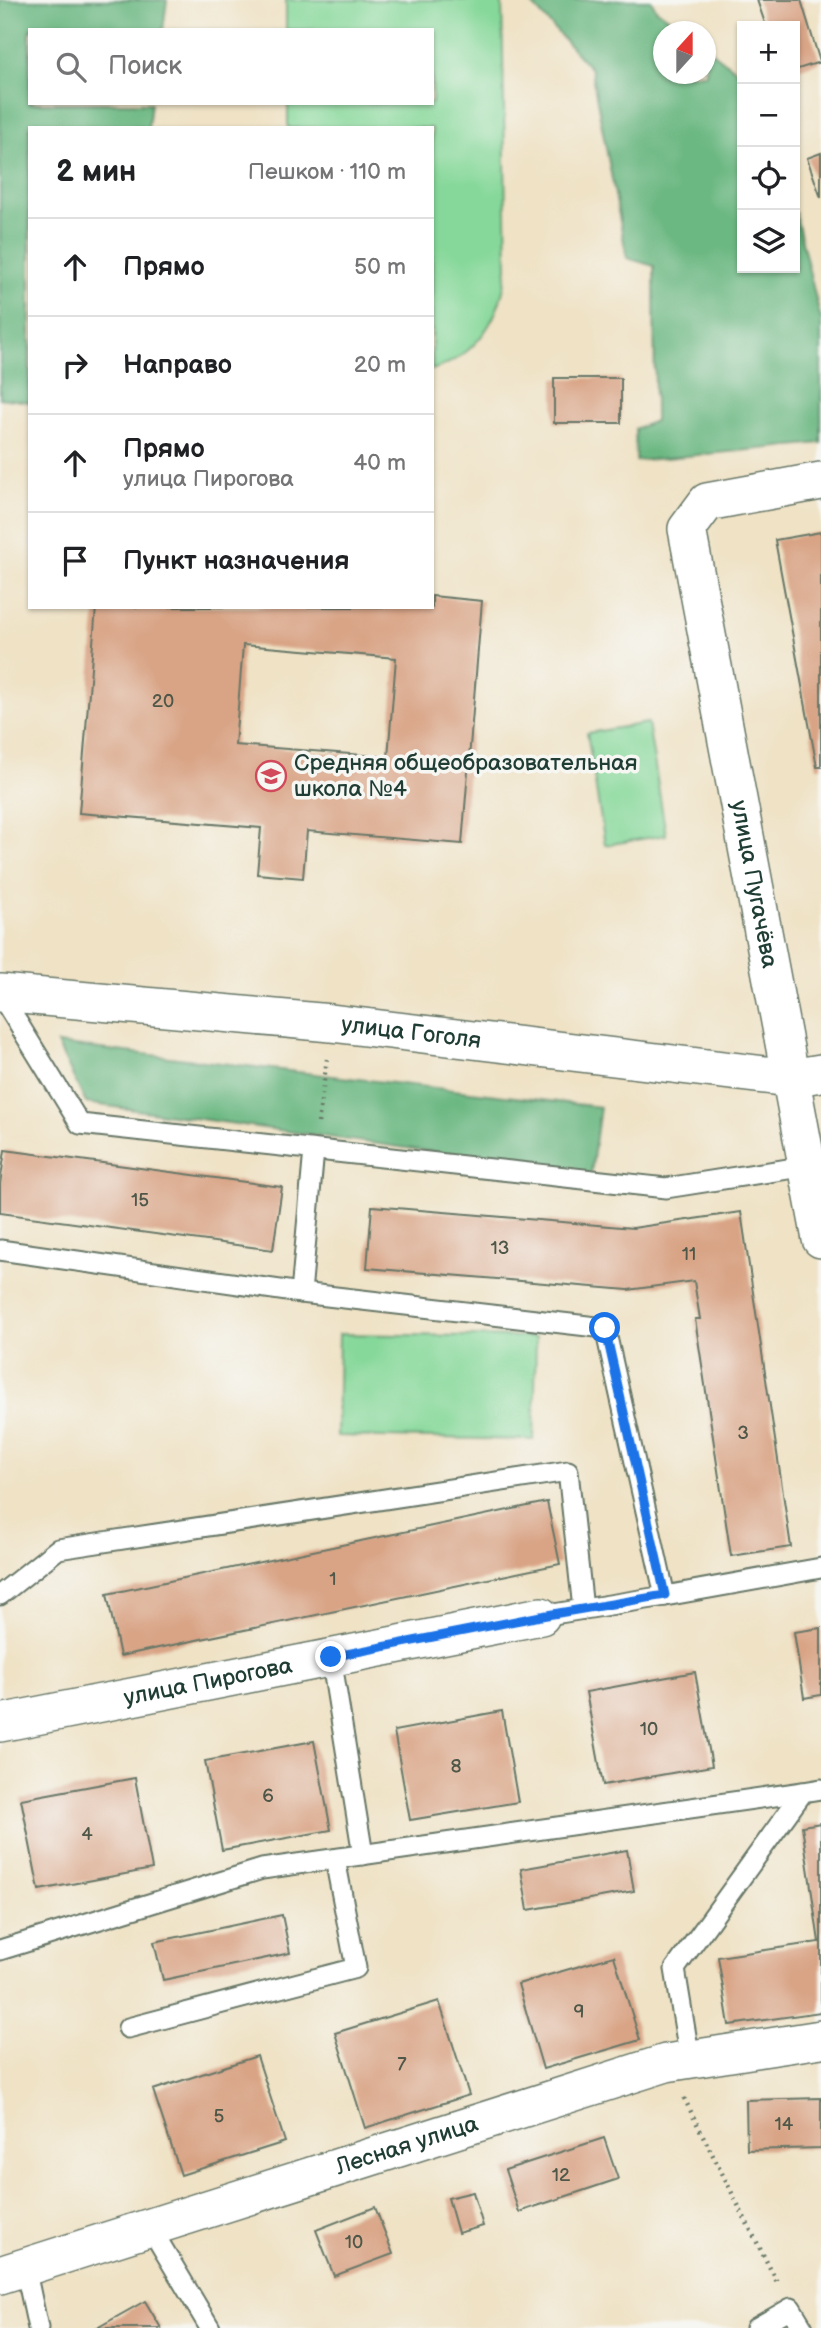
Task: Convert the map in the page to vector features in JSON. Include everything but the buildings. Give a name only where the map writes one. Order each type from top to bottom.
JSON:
[{"type":"street","name":"улица Пугачёва","points":[[821,481],[707,502],[687,529],[806,1076],[807,1166],[821,1239]]},
{"type":"street","name":"улица Гоголя","points":[[0,993],[331,1023],[806,1076]]},
{"type":"street","name":"улица Пирогова","points":[[0,1723],[541,1616]]},
{"type":"street","name":"Лесная улица","points":[[13,2271],[678,2061],[821,2039]]},
{"type":"lane","points":[[0,993],[80,1124],[666,1188],[807,1166]]},
{"type":"lane","points":[[301,1293],[314,1150]]},
{"type":"lane","points":[[0,1250],[301,1293],[605,1328],[665,1595]]},
{"type":"lane","points":[[0,1595],[58,1549],[568,1471],[583,1609]]},
{"type":"lane","points":[[541,1616],[821,1568]]},
{"type":"lane","points":[[331,1657],[363,1855]]},
{"type":"lane","points":[[0,1950],[262,1869],[812,1790]]},
{"type":"lane","points":[[678,2061],[675,1969],[812,1790]]},
{"type":"lane","points":[[128,2028],[356,1968],[335,1859]]},
{"type":"lane","points":[[150,2227],[210,2328]]},
{"type":"lane","points":[[13,2271],[38,2328]]},
{"type":"lane","points":[[756,2328],[790,2308],[803,2328]]},
{"type":"path","points":[[314,1150],[331,1023]]},
{"type":"path","points":[[678,2061],[790,2308]]},
{"type":"green space","points":[[0,0],[167,0],[163,28],[28,28],[28,105],[151,105],[148,126],[28,126],[28,402],[0,398]]},
{"type":"green space","points":[[286,0],[502,0],[507,268],[500,302],[485,331],[475,344],[449,363],[434,369],[434,126],[288,126],[288,105],[434,105],[434,28],[286,28]]},
{"type":"green space","points":[[528,0],[651,0],[656,9],[672,21],[653,21],[653,84],[716,84],[716,55],[737,71],[737,273],[800,273],[800,233],[821,320],[821,443],[636,461],[635,429],[655,421],[654,266],[627,258],[591,69]]},
{"type":"green space","points":[[648,723],[666,835],[605,845],[587,733]]},
{"type":"green space","points":[[57,1044],[600,1107],[591,1174],[86,1103]]},
{"type":"green space","points":[[339,1334],[536,1337],[534,1440],[337,1436]]},
{"type":"place","name":"Средняя общеобразовательная школа №4","points":[[271,776]]},
{"type":"route","points":[[331,1657],[665,1595],[605,1328]]}]
